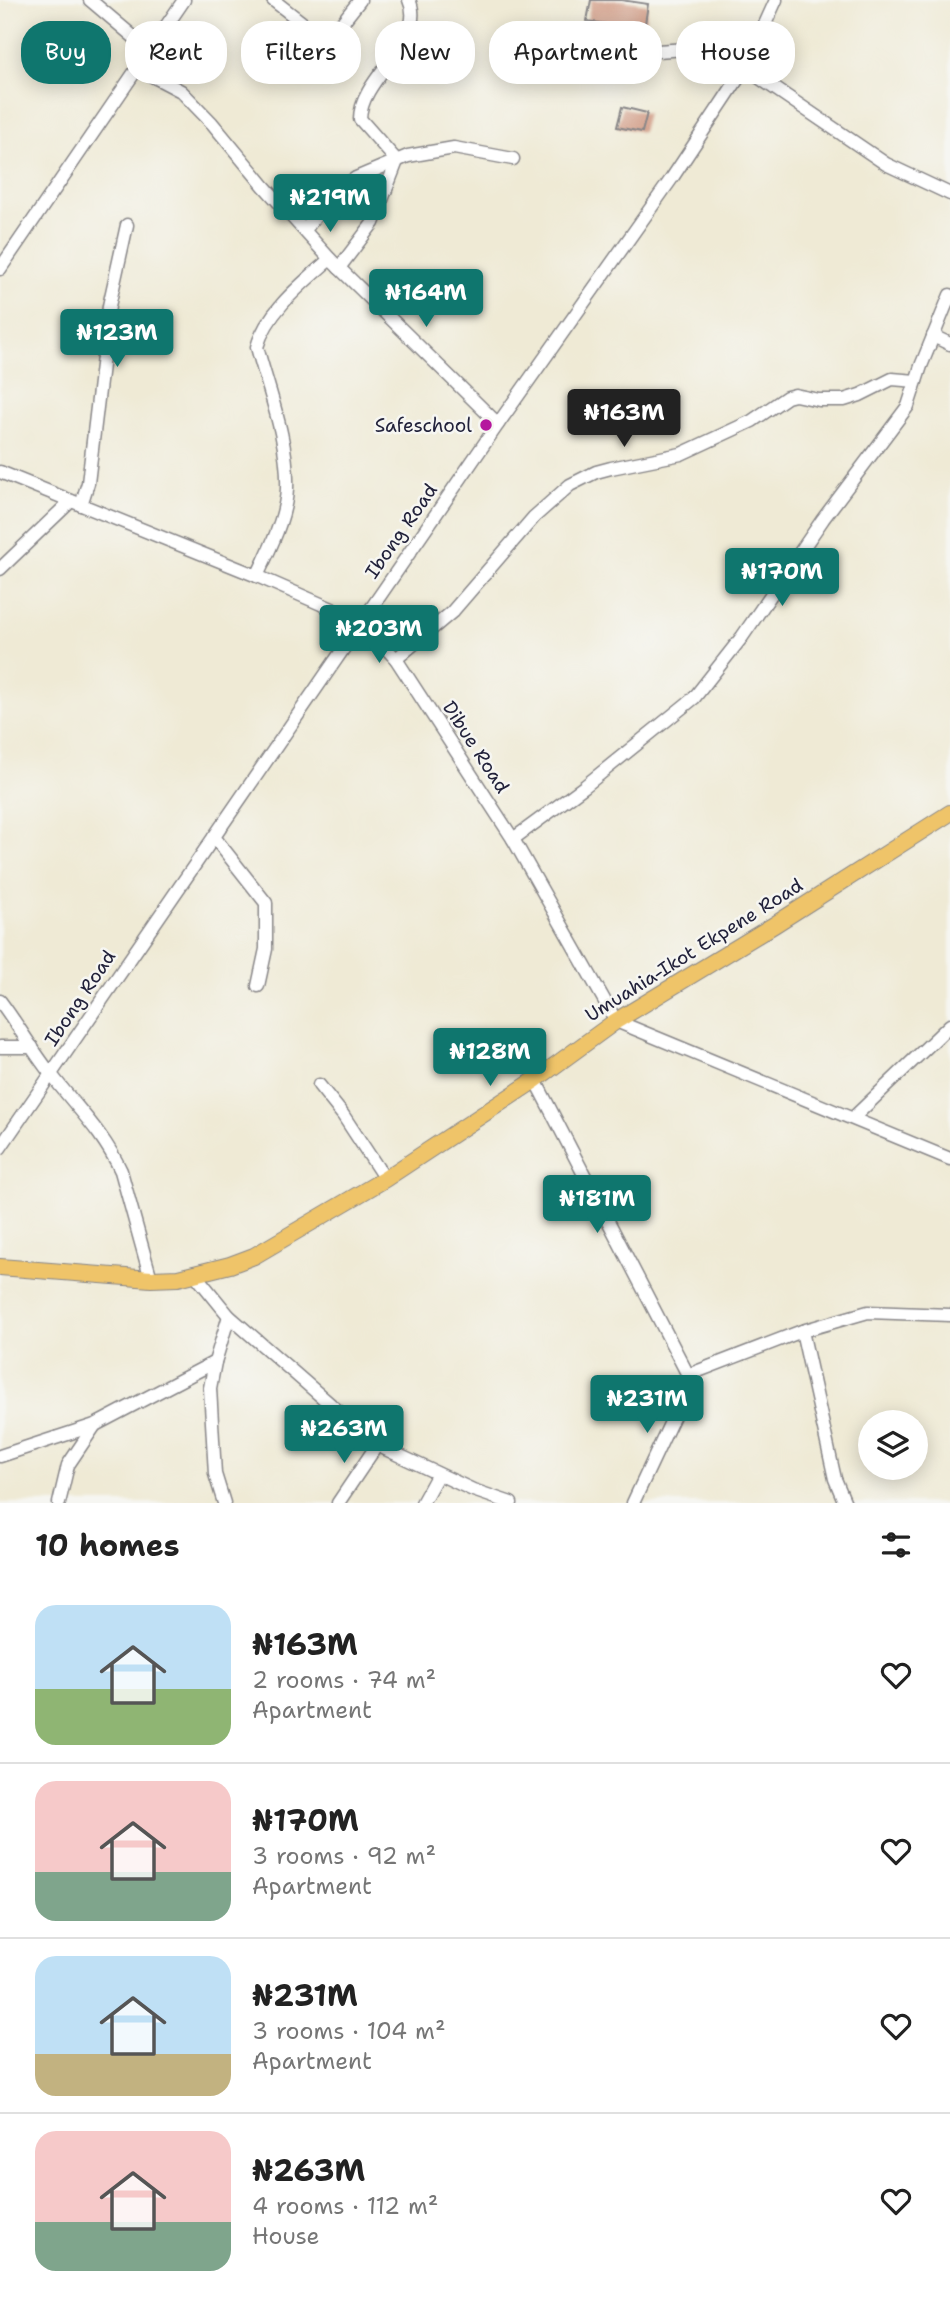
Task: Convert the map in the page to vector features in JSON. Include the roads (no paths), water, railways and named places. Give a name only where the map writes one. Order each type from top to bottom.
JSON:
[{"type":"main road","name":"Umuahia-Ikot Ekpene Road","points":[[0,1266],[151,1279],[178,1278],[254,1256],[386,1179],[535,1080],[616,1021],[775,925],[950,813]]},
{"type":"street","points":[[90,0],[125,30]]},
{"type":"street","points":[[169,21],[184,0]]},
{"type":"street","points":[[273,0],[323,39],[334,33],[360,0]]},
{"type":"street","points":[[397,161],[360,119],[360,111],[374,81],[408,36],[412,17],[409,0]]},
{"type":"street","name":"Ibong Road","points":[[767,21],[776,0]]},
{"type":"street","points":[[0,269],[126,84]]},
{"type":"street","points":[[168,84],[181,91],[212,122],[264,186],[334,264],[498,424]]},
{"type":"street","name":"Ibong Road","points":[[0,1148],[734,84]]},
{"type":"street","points":[[768,84],[886,164],[950,194]]},
{"type":"street","points":[[305,230],[333,194],[356,178],[408,156],[454,148],[513,159]]},
{"type":"street","points":[[257,576],[275,537],[287,491],[283,449],[257,347],[260,336],[270,319],[296,290],[334,264],[373,223],[397,161]]},
{"type":"street","points":[[0,569],[76,503],[88,483],[109,306],[127,225]]},
{"type":"street","points":[[513,839],[585,786],[694,698],[908,406],[950,295]]},
{"type":"street","points":[[933,336],[950,344]]},
{"type":"street","points":[[396,659],[452,612],[534,516],[570,485],[596,472],[681,454],[752,421],[795,394],[819,400],[844,400],[892,379],[916,381]]},
{"type":"street","name":"Dibue Road","points":[[0,472],[257,576],[362,622],[396,659],[513,839],[616,1021]]},
{"type":"street","points":[[214,837],[266,903],[266,949],[258,986]]},
{"type":"street","points":[[0,1001],[51,1074],[99,1130],[115,1158],[151,1279]]},
{"type":"street","points":[[616,1021],[950,1159]]},
{"type":"street","points":[[853,1118],[950,1025]]},
{"type":"street","points":[[0,1047],[32,1047]]},
{"type":"street","points":[[535,1080],[688,1375],[685,1392],[633,1503]]},
{"type":"street","points":[[318,1085],[343,1115],[386,1179]]},
{"type":"street","points":[[194,1273],[229,1316],[377,1445],[473,1490],[511,1503]]},
{"type":"street","points":[[688,1375],[802,1331],[868,1312],[950,1315]]},
{"type":"street","points":[[224,1503],[215,1474],[210,1388],[229,1316]]},
{"type":"street","points":[[802,1331],[835,1479],[845,1503]]},
{"type":"street","points":[[0,1456],[95,1425],[215,1362]]},
{"type":"street","points":[[59,1503],[68,1465],[95,1425]]},
{"type":"street","points":[[65,1435],[77,1450]]},
{"type":"street","points":[[338,1503],[377,1445]]},
{"type":"street","points":[[422,1503],[438,1474]]},
{"type":"place","name":"Safeschool","points":[[486,425]]}]
